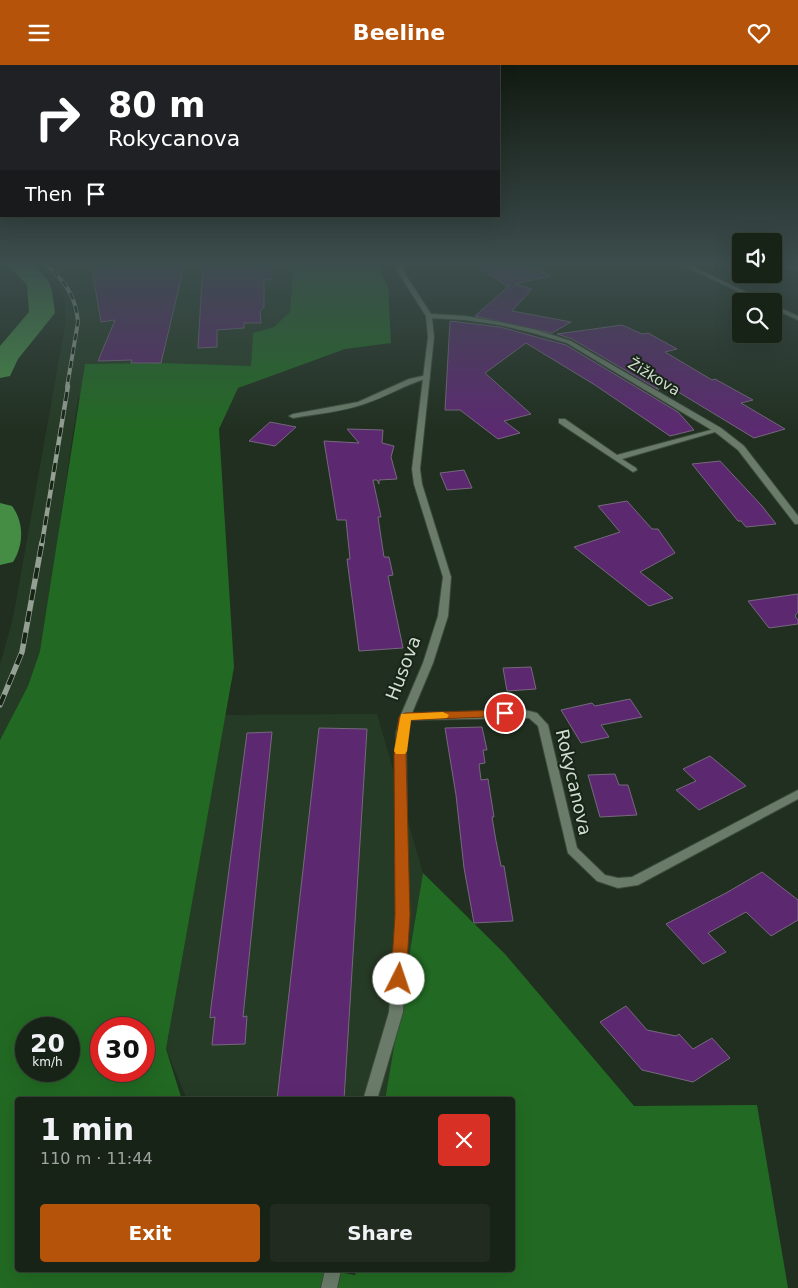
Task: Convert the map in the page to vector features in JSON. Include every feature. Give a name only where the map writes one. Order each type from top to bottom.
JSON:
[{"type":"street","name":"Husova","points":[[371,1097],[396,1012],[402,915],[400,755],[405,717],[428,663],[443,616],[447,577],[418,484],[416,469],[431,337],[429,319]]},
{"type":"street","name":"Žižkova","points":[[476,319],[544,333],[569,342],[718,430],[741,448],[798,522]]},
{"type":"street","points":[[293,416],[370,400],[408,381],[426,377]]},
{"type":"street","points":[[562,421],[633,470]]},
{"type":"street","points":[[616,458],[718,430]]},
{"type":"street","name":"Rokycanova","points":[[405,717],[525,713],[539,719],[543,725],[572,850],[601,878],[618,883],[634,882],[644,877],[798,793]]},
{"type":"street","points":[[329,1288],[333,1272]]},
{"type":"shaded area","points":[[282,319],[274,327],[253,334],[251,366],[228,366],[78,398],[47,615],[40,651],[28,686],[0,740],[0,665],[13,618],[66,320]]},
{"type":"shaded area","points":[[377,714],[423,873],[386,1097],[186,1097],[166,1049],[225,715]]},
{"type":"green space","points":[[282,319],[390,319],[391,343],[345,349],[238,388],[219,429],[234,667],[166,1049],[181,1097],[15,1097],[15,1272],[339,1272],[355,1275],[356,1272],[515,1272],[515,1097],[386,1097],[423,873],[505,954],[634,1106],[757,1105],[788,1288],[0,1288],[0,740],[28,686],[40,651],[85,364],[161,363],[251,366],[253,333],[274,327]]},
{"type":"building","points":[[101,319],[171,319],[161,363],[131,363],[132,360],[98,361],[115,320],[101,322]]},
{"type":"building","points":[[200,319],[261,319],[261,323],[244,323],[244,328],[217,330],[217,347],[198,348]]},
{"type":"building","points":[[489,319],[555,319],[571,322],[552,333]]},
{"type":"building","points":[[450,321],[500,327],[566,345],[678,412],[694,430],[670,436],[595,385],[526,343],[485,373],[531,414],[504,421],[520,433],[498,439],[460,410],[445,410]]},
{"type":"building","points":[[622,325],[642,334],[648,333],[677,349],[665,352],[712,380],[715,379],[753,400],[741,403],[785,429],[754,438],[642,370],[659,390],[572,339],[557,334]]},
{"type":"building","points":[[270,422],[296,427],[275,446],[249,441]]},
{"type":"building","points":[[347,429],[383,430],[382,443],[394,446],[391,457],[397,479],[379,480],[379,484],[377,480],[373,480],[381,517],[378,517],[384,557],[389,557],[393,575],[388,576],[403,648],[359,651],[347,559],[350,559],[346,520],[337,520],[324,441],[359,443]]},
{"type":"building","points":[[720,461],[776,524],[746,527],[741,521],[738,521],[692,464]]},
{"type":"building","points":[[464,470],[472,488],[447,490],[440,473]]},
{"type":"building","points":[[627,501],[652,529],[658,529],[675,553],[640,572],[673,598],[649,606],[574,547],[620,532],[598,506]]},
{"type":"building","points":[[798,594],[798,612],[795,616],[798,624],[769,628],[748,601]]},
{"type":"building","points":[[531,667],[536,689],[507,691],[503,668]]},
{"type":"building","points":[[630,699],[642,717],[601,725],[609,737],[581,743],[561,710],[592,703],[595,706]]},
{"type":"building","points":[[482,727],[487,750],[483,750],[485,763],[479,764],[481,780],[488,779],[496,841],[501,866],[504,866],[513,921],[474,923],[464,868],[456,795],[445,728]]},
{"type":"building","points":[[319,728],[367,729],[344,1097],[277,1097]]},
{"type":"building","points":[[272,732],[243,1017],[247,1016],[245,1044],[212,1045],[215,1017],[210,1018],[211,1007],[247,733]]},
{"type":"building","points":[[710,756],[746,786],[699,810],[676,790],[696,781],[683,769]]},
{"type":"building","points":[[615,774],[619,785],[628,785],[637,815],[600,817],[588,775]]},
{"type":"building","points":[[762,872],[798,900],[798,920],[771,936],[746,912],[708,933],[726,952],[703,964],[666,924]]},
{"type":"building","points":[[626,1006],[647,1030],[676,1036],[679,1034],[693,1049],[712,1038],[730,1058],[693,1082],[642,1070],[600,1022]]},
{"type":"waterway","points":[[0,370],[5,357],[37,319]]},
{"type":"waterway","points":[[0,513],[4,541],[0,554]]},
{"type":"railway","points":[[67,387],[78,319]]},
{"type":"railway","points":[[42,543],[68,386]]},
{"type":"railway","points":[[0,705],[22,652],[42,542]]},
{"type":"slow traffic","points":[[400,751],[405,717],[443,715]]},
{"type":"route","points":[[399,979],[402,915],[400,755],[405,717],[505,713]]}]
